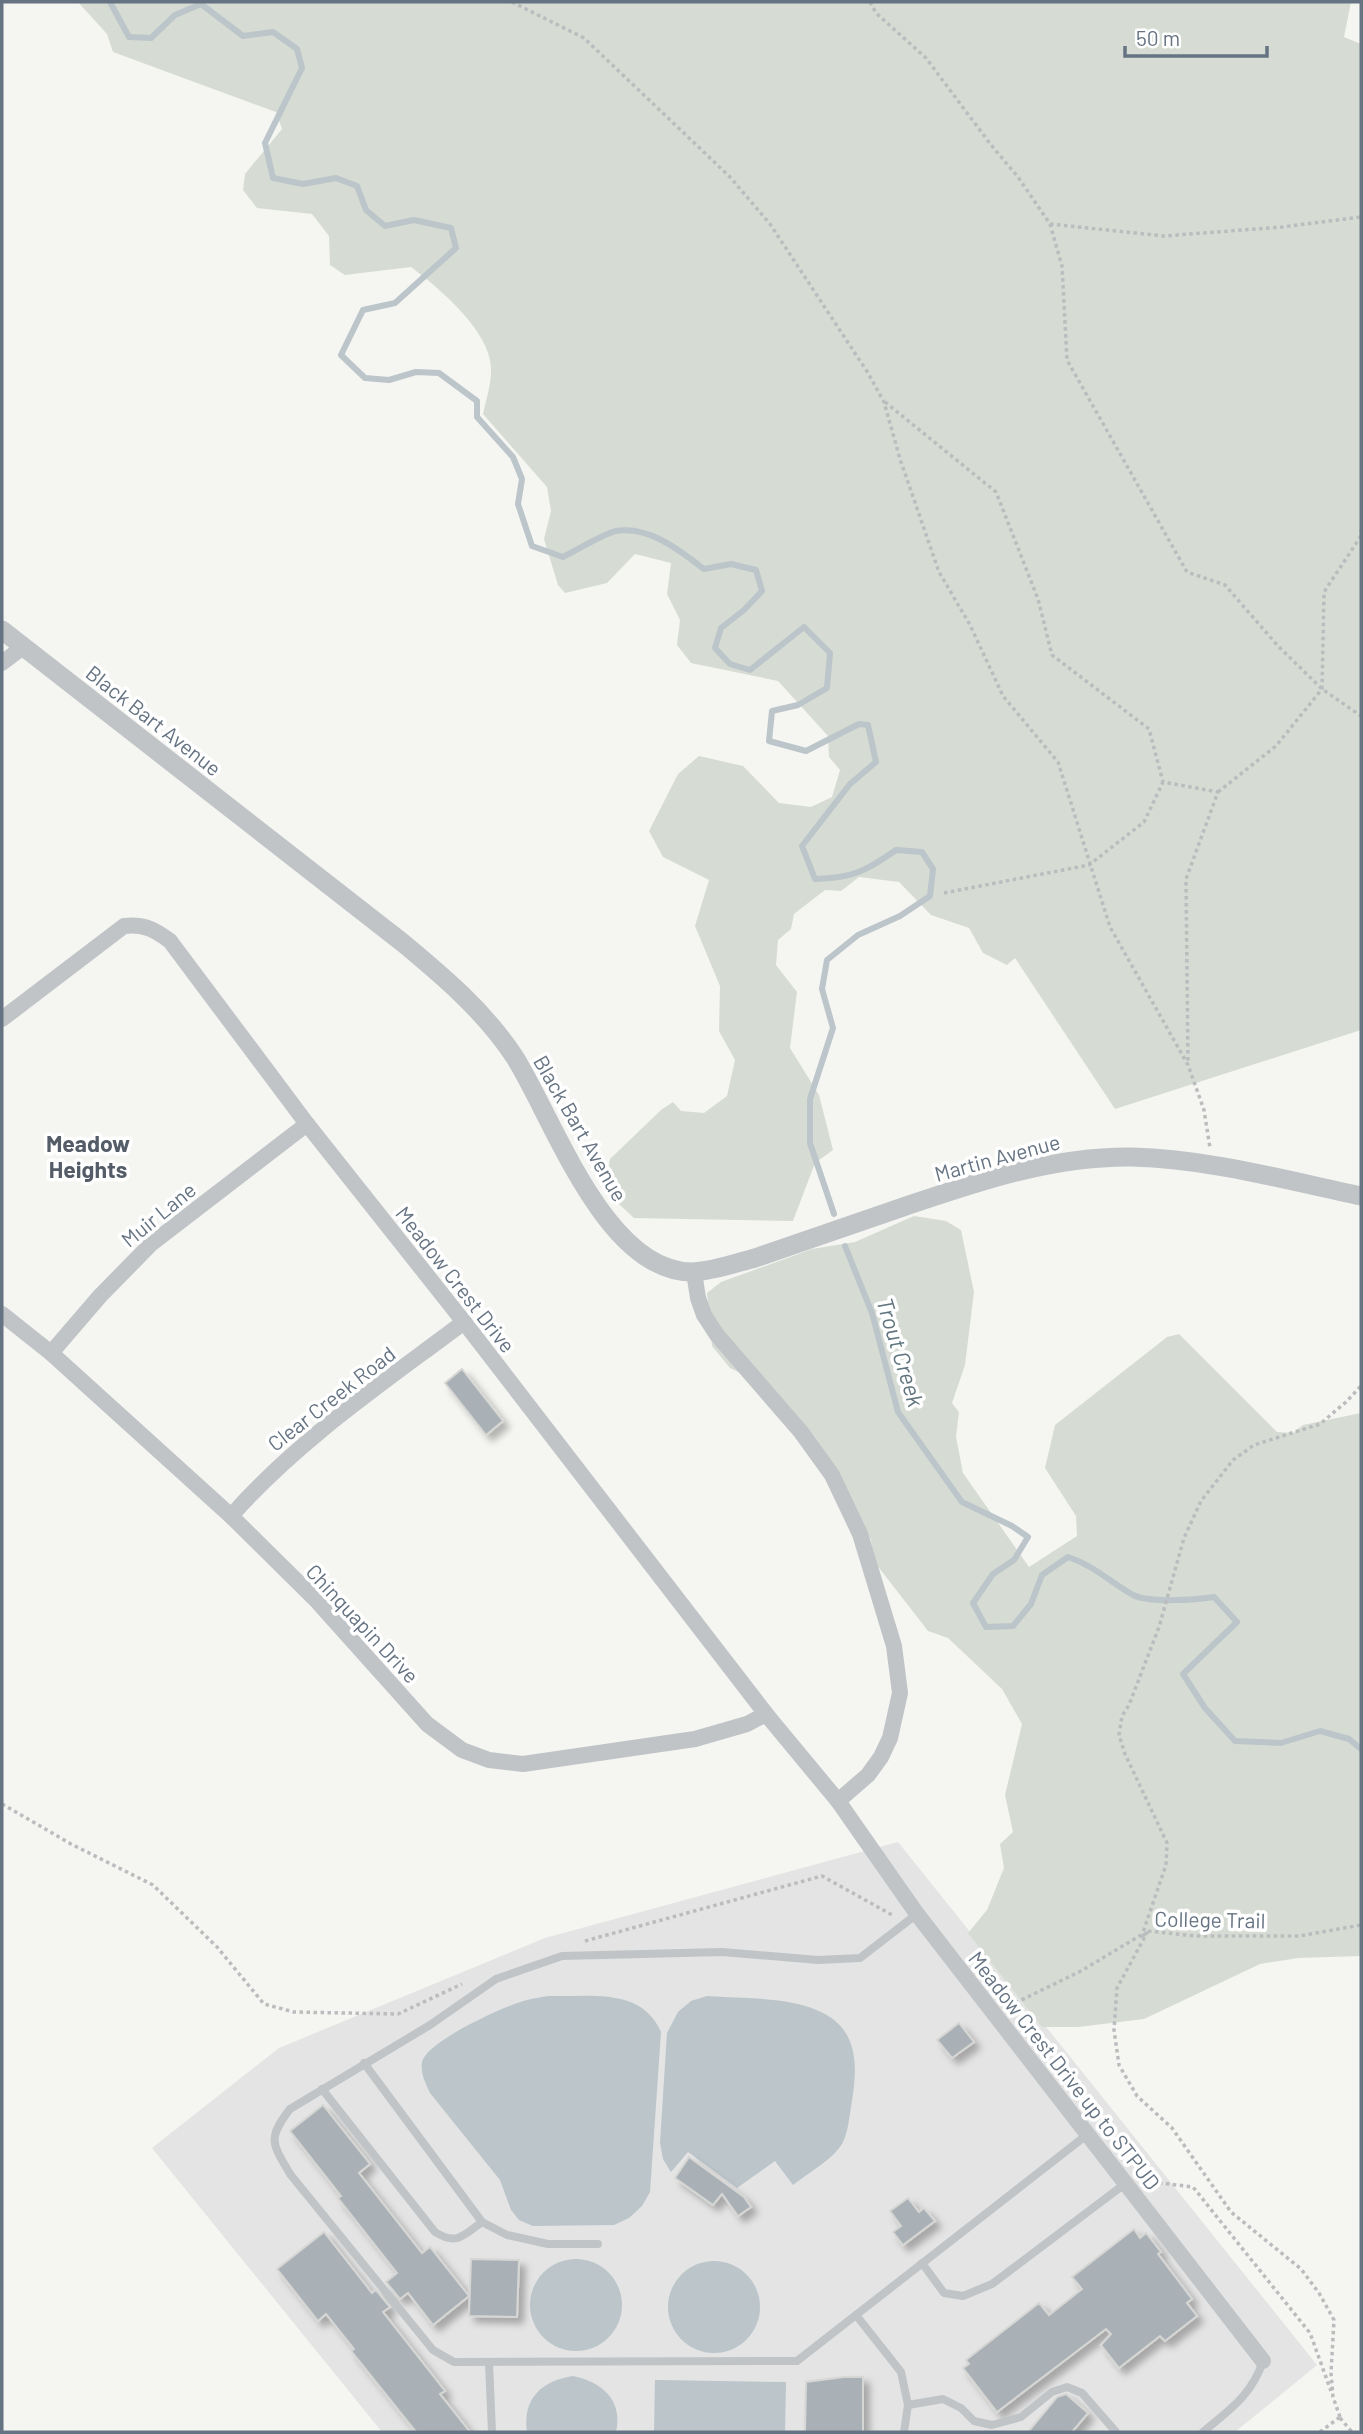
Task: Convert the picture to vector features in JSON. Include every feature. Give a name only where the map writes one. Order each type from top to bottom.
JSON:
[{"type":"street","name":"Black Bart Avenue","points":[[2,630],[403,943],[460,992],[484,1017],[515,1058],[587,1190],[621,1235],[660,1264],[694,1272]]},
{"type":"street","points":[[2,663],[23,646]]},
{"type":"street","name":"Meadow Crest Drive","points":[[2,1019],[124,926],[141,925],[156,930],[170,941],[307,1124],[464,1322],[766,1714],[838,1801]]},
{"type":"street","name":"Muir Lane","points":[[51,1353],[124,1269],[151,1244],[307,1124]]},
{"type":"street","name":"Martin Avenue","points":[[694,1272],[755,1258],[971,1184],[1048,1163],[1090,1158],[1130,1157],[1213,1164],[1361,1196]]},
{"type":"street","points":[[694,1272],[704,1315],[717,1335],[801,1432],[832,1475],[860,1534],[894,1646],[900,1693],[897,1717],[890,1738],[868,1775],[838,1801]]},
{"type":"street","name":"Chinquapin Drive","points":[[2,1314],[51,1353],[231,1516],[315,1599],[427,1724],[462,1750],[489,1760],[523,1764],[695,1739],[747,1724],[766,1714]]},
{"type":"street","name":"Clear Creek Road","points":[[231,1516],[305,1443],[464,1322]]},
{"type":"street","name":"Meadow Crest Drive up to STPUD","points":[[838,1801],[911,1918],[994,2013],[1263,2361]]},
{"type":"lane","points":[[911,1918],[860,1958],[818,1960],[722,1952],[562,1956],[495,1979],[430,2025],[290,2109],[276,2127],[275,2147],[290,2174],[433,2350],[454,2362],[797,2361],[1088,2134]]},
{"type":"lane","points":[[364,2063],[482,2222],[507,2235],[548,2244],[598,2244]]},
{"type":"lane","points":[[322,2089],[435,2232],[447,2239],[458,2239],[482,2222]]},
{"type":"lane","points":[[922,2263],[944,2293],[963,2296],[992,2284],[1124,2181]]},
{"type":"lane","points":[[856,2315],[901,2372],[908,2405],[904,2432]]},
{"type":"lane","points":[[1203,2432],[1245,2396],[1257,2380],[1263,2361]]},
{"type":"lane","points":[[489,2363],[492,2432]]},
{"type":"lane","points":[[908,2405],[943,2399],[961,2408],[974,2421],[992,2425],[1021,2417],[1052,2392],[1067,2387],[1082,2393],[1115,2432]]},
{"type":"path","points":[[512,2],[584,38],[730,177],[770,224],[868,373],[884,402],[900,459],[939,572],[970,625],[1003,696],[1058,762],[1110,927],[1188,1065],[1204,1110],[1213,1164]]},
{"type":"path","points":[[870,2],[876,13],[926,58],[1018,177],[1050,224],[1062,266],[1067,360],[1187,572],[1225,585],[1278,646],[1322,689],[1361,716]]},
{"type":"path","points":[[1050,224],[1164,236],[1282,227],[1361,216]]},
{"type":"path","points":[[884,402],[996,492],[1038,599],[1052,655],[1149,729],[1163,782],[1144,822],[1089,864],[944,893]]},
{"type":"path","points":[[1188,1065],[1186,879],[1218,792],[1276,746],[1322,689],[1324,592],[1361,536],[1361,529]]},
{"type":"path","points":[[1163,782],[1218,792]]},
{"type":"path","points":[[1142,1934],[1166,1865],[1167,1843],[1125,1754],[1119,1735],[1122,1716],[1129,1705],[1159,1627],[1184,1538],[1201,1501],[1233,1460],[1254,1446],[1320,1424],[1361,1386]]},
{"type":"path","points":[[2,1804],[71,1844],[153,1885],[217,1947],[264,2004],[294,2012],[398,2014],[467,1983]]},
{"type":"path","points":[[577,1943],[755,1892],[822,1876],[911,1918]]},
{"type":"path","name":"College Trail","points":[[994,2013],[1082,1971],[1142,1934],[1141,1938],[1148,1931],[1195,1936],[1299,1936],[1361,1925]]},
{"type":"path","points":[[1148,1931],[1117,1988],[1114,2030],[1119,2065],[1137,2096],[1172,2127],[1231,2212],[1301,2269],[1320,2293],[1334,2320],[1331,2373],[1333,2397]]},
{"type":"path","points":[[1124,2181],[1193,2187],[1310,2333],[1340,2417],[1352,2432]]},
{"type":"path","points":[[1320,2432],[1340,2417]]},
{"type":"shaded area","points":[[78,2],[1351,2],[1344,37],[1361,44],[1361,1030],[1115,1109],[1015,958],[1007,965],[983,953],[969,928],[931,915],[899,882],[859,877],[841,891],[825,890],[794,914],[791,929],[778,940],[776,965],[797,992],[790,1048],[819,1095],[833,1150],[815,1163],[793,1221],[634,1218],[605,1191],[610,1159],[661,1110],[673,1102],[681,1111],[704,1113],[727,1096],[735,1060],[719,1031],[720,986],[695,926],[709,880],[663,857],[649,831],[678,774],[699,756],[743,766],[779,803],[811,807],[832,797],[840,770],[829,757],[828,736],[778,681],[691,663],[677,645],[680,620],[667,594],[671,563],[635,554],[607,583],[565,593],[558,585],[544,539],[551,511],[547,487],[483,414],[491,371],[489,356],[474,327],[449,299],[411,267],[345,275],[330,265],[329,236],[312,214],[257,208],[243,190],[245,174],[282,129],[276,112],[113,52],[107,34]]},
{"type":"shaded area","points":[[914,1216],[946,1221],[961,1230],[974,1292],[965,1365],[952,1403],[959,1412],[956,1437],[963,1473],[1029,1567],[1077,1536],[1076,1516],[1045,1468],[1055,1425],[1167,1337],[1179,1334],[1277,1432],[1293,1433],[1303,1425],[1361,1413],[1361,1956],[1298,1958],[1260,1964],[1144,2019],[1078,2027],[1042,2027],[968,1933],[987,1910],[1004,1868],[1000,1844],[1013,1832],[1005,1795],[1022,1724],[1002,1689],[948,1638],[928,1631],[873,1560],[871,1540],[809,1451],[775,1390],[730,1368],[712,1346],[707,1293],[721,1282],[812,1249],[855,1242]]},
{"type":"shaded area","points":[[898,1842],[1317,2365],[1235,2432],[382,2432],[152,2148],[279,2048],[545,1938]]},
{"type":"shaded area","points":[[549,1996],[613,1997],[628,2001],[652,2018],[661,2032],[650,2192],[642,2206],[629,2218],[614,2225],[533,2226],[519,2220],[511,2210],[500,2180],[430,2093],[423,2074],[422,2062],[427,2054],[452,2034],[502,2009]]},
{"type":"shaded area","points":[[707,1996],[782,2001],[810,2008],[835,2021],[850,2042],[855,2067],[849,2121],[844,2140],[838,2150],[793,2185],[775,2161],[737,2188],[688,2152],[671,2172],[663,2159],[660,2143],[667,2033],[678,2012],[691,2001]]},
{"type":"shaded area","points":[[576,2259],[593,2263],[608,2273],[618,2288],[622,2305],[618,2322],[608,2337],[593,2347],[576,2351],[559,2347],[544,2337],[534,2322],[530,2305],[534,2288],[544,2273],[559,2263]]},
{"type":"shaded area","points":[[714,2261],[731,2265],[746,2275],[756,2290],[760,2307],[756,2324],[746,2339],[731,2349],[714,2353],[697,2349],[682,2339],[672,2324],[668,2307],[672,2290],[682,2275],[697,2265]]},
{"type":"shaded area","points":[[573,2376],[593,2383],[608,2394],[616,2411],[616,2432],[527,2432],[528,2410],[536,2393],[552,2382]]},
{"type":"shaded area","points":[[655,2380],[786,2382],[785,2432],[654,2432]]},
{"type":"building","points":[[462,1369],[503,1421],[486,1435],[445,1383]]},
{"type":"building","points":[[959,2023],[974,2042],[952,2058],[937,2040]]},
{"type":"building","points":[[323,2105],[370,2164],[359,2173],[422,2253],[430,2247],[469,2296],[433,2325],[408,2293],[400,2299],[386,2282],[397,2273],[290,2131]]},
{"type":"building","points":[[689,2157],[744,2197],[751,2207],[738,2216],[722,2194],[713,2205],[675,2178]]},
{"type":"building","points":[[908,2198],[919,2212],[924,2208],[935,2221],[903,2245],[893,2232],[901,2226],[890,2211]]},
{"type":"building","points":[[1134,2229],[1140,2238],[1146,2233],[1161,2252],[1158,2254],[1192,2299],[1187,2303],[1197,2316],[1165,2341],[1160,2336],[1119,2368],[1101,2345],[1111,2334],[1106,2329],[997,2412],[963,2368],[969,2364],[966,2360],[1039,2303],[1049,2315],[1067,2301],[1082,2289],[1072,2277]]},
{"type":"building","points":[[324,2232],[372,2293],[376,2290],[390,2307],[383,2312],[445,2391],[440,2394],[470,2432],[416,2432],[351,2351],[354,2349],[326,2314],[318,2321],[277,2269]]},
{"type":"building","points":[[471,2259],[519,2260],[517,2317],[469,2316]]},
{"type":"building","points":[[863,2377],[863,2432],[805,2432],[806,2382]]},
{"type":"building","points":[[1066,2394],[1088,2413],[1072,2432],[1028,2432],[1057,2397]]},
{"type":"waterway","name":"Trout Creek","points":[[110,2],[129,37],[151,38],[175,15],[201,4],[243,36],[273,32],[297,49],[302,68],[265,143],[273,178],[303,184],[336,178],[357,186],[366,210],[385,226],[414,220],[451,228],[456,248],[395,303],[363,310],[341,355],[365,378],[389,380],[416,372],[439,373],[477,401],[477,417],[513,457],[522,479],[518,504],[532,546],[563,557],[611,532],[629,530],[663,541],[704,569],[731,564],[756,570],[762,591],[721,628],[715,648],[730,664],[750,670],[804,627],[830,653],[827,688],[798,705],[772,711],[769,741],[806,751],[859,724],[868,725],[876,762],[850,784],[802,846],[815,879],[858,872],[896,850],[922,852],[933,869],[930,896],[900,916],[858,935],[827,960],[822,989],[833,1028],[810,1099],[810,1143],[834,1214]]},
{"type":"waterway","name":"Trout Creek","points":[[845,1246],[872,1313],[898,1412],[962,1502],[1012,1526],[1028,1537],[1014,1560],[993,1574],[973,1603],[986,1627],[1013,1626],[1031,1604],[1042,1575],[1068,1557],[1085,1564],[1140,1598],[1172,1600],[1214,1597],[1237,1622],[1183,1674],[1205,1708],[1235,1741],[1281,1743],[1320,1731],[1349,1739],[1361,1749]]},
{"type":"district","name":"Meadow Heights","points":[[88,1156]]}]
